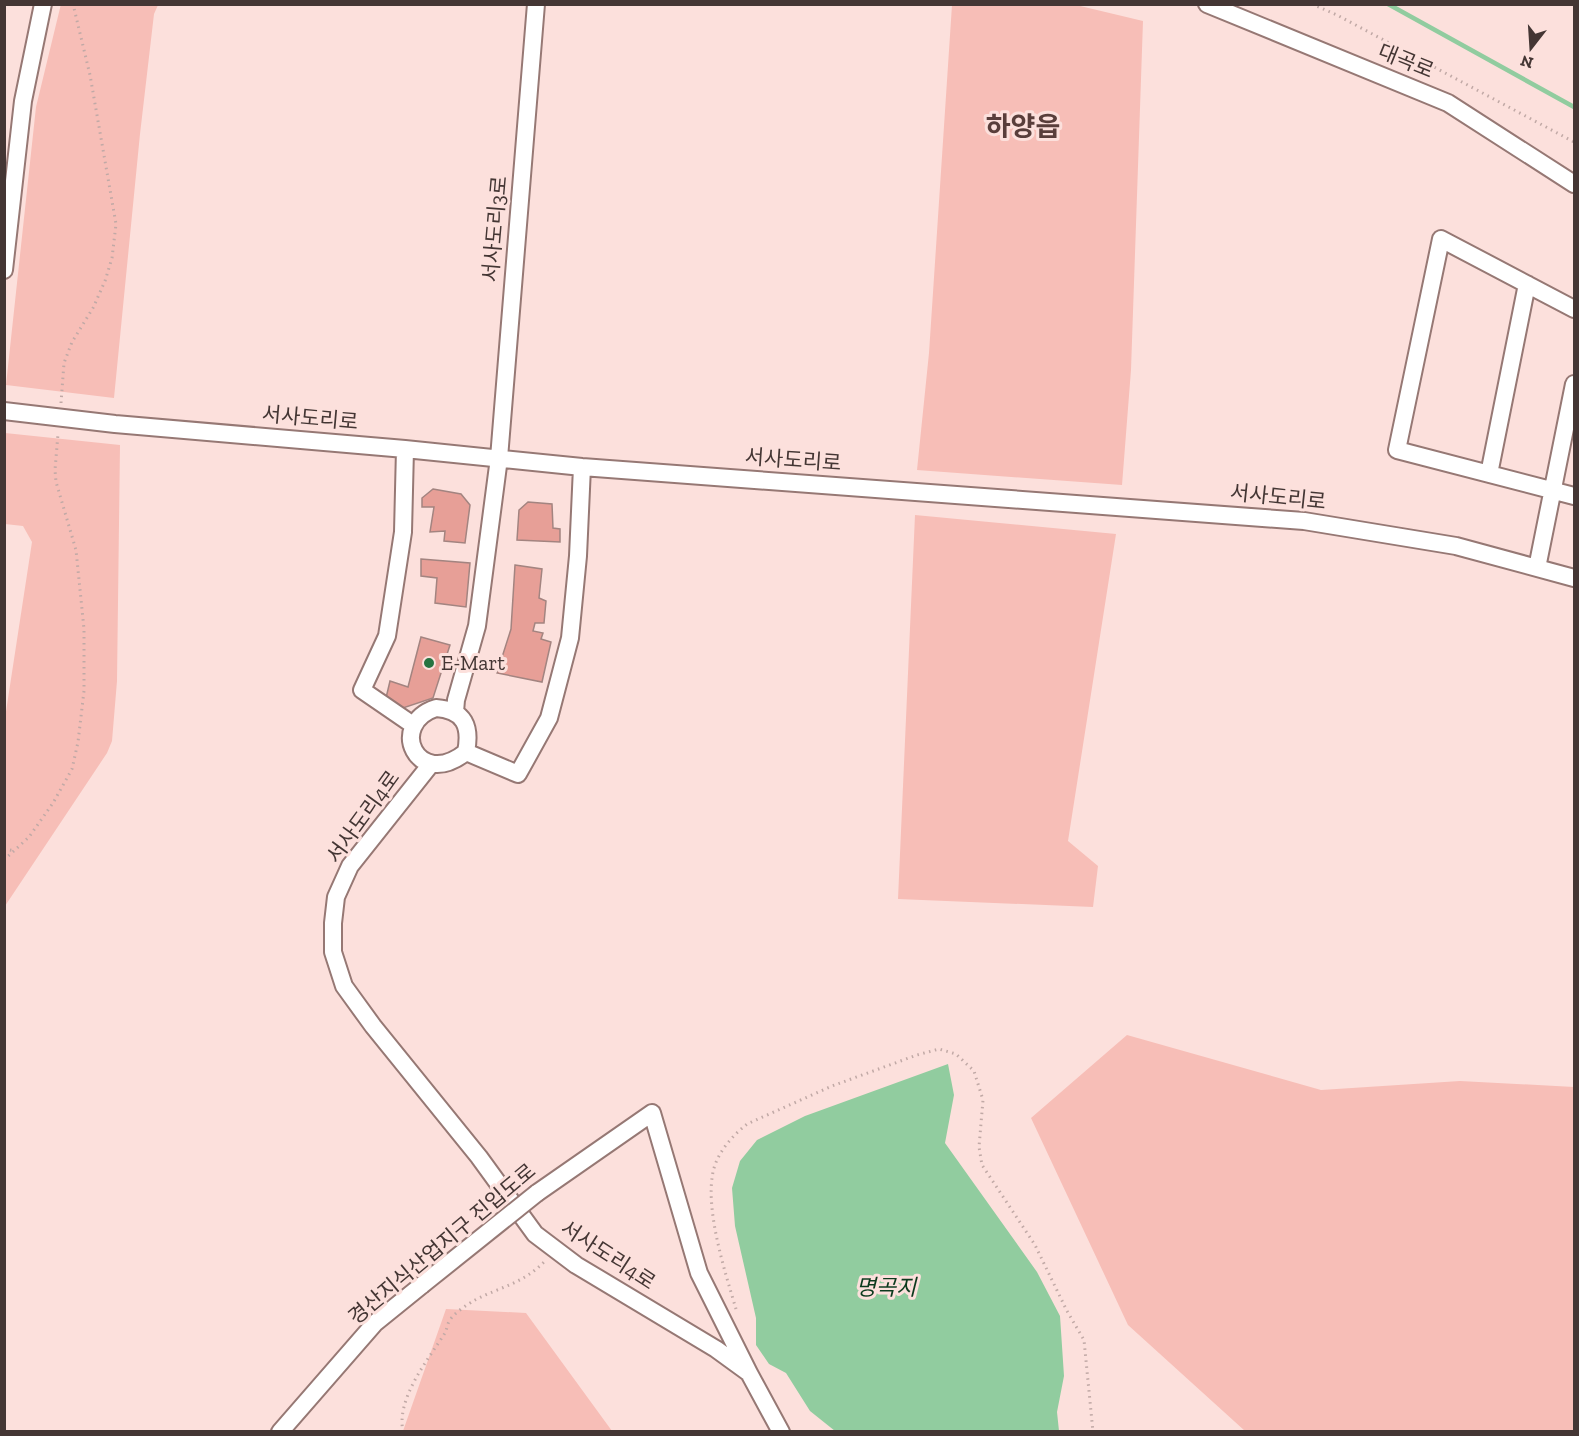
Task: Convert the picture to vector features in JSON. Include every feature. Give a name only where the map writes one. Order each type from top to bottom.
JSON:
[{"type":"street","points":[[4,270],[11,145],[23,101],[43,4]]},
{"type":"street","name":"서사도리3로","points":[[499,458],[536,4]]},
{"type":"street","name":"대곡로","points":[[1207,4],[1448,103],[1575,184]]},
{"type":"street","points":[[1575,309],[1441,239],[1397,450],[1575,496]]},
{"type":"street","points":[[1489,474],[1527,284]]},
{"type":"street","points":[[1537,568],[1575,384]]},
{"type":"street","name":"서사도리로","points":[[4,411],[582,467],[1304,520],[1456,546],[1575,578]]},
{"type":"street","points":[[405,449],[403,532],[387,636],[362,690],[413,725]]},
{"type":"street","points":[[456,712],[456,700],[477,626],[499,458]]},
{"type":"street","points":[[466,752],[518,774],[549,718],[570,639],[578,556],[582,467]]},
{"type":"street","points":[[436,708],[446,708],[456,712],[467,727],[469,736],[466,752],[448,764],[431,764],[422,760],[412,744],[413,725],[419,717],[436,708]]},
{"type":"street","name":"서사도리4로","points":[[431,764],[350,866],[336,897],[333,952],[344,986],[373,1026],[479,1157],[535,1234],[576,1265],[716,1349],[749,1373]]},
{"type":"street","name":"경산지식산업지구 진입도로","points":[[280,1431],[375,1323],[537,1193],[652,1113],[699,1273],[749,1373]]},
{"type":"street","points":[[749,1373],[781,1431]]},
{"type":"path","points":[[4,860],[29,837],[53,803],[72,769],[78,742],[84,691],[84,629],[76,550],[56,482],[55,470],[64,363],[72,342],[93,308],[105,281],[112,258],[116,224],[90,75],[73,4]]},
{"type":"path","points":[[1312,4],[1337,15],[1575,142]]},
{"type":"path","points":[[4,849],[15,850]]},
{"type":"path","points":[[738,1317],[726,1275],[712,1200],[713,1172],[726,1146],[736,1133],[757,1119],[832,1086],[917,1054],[939,1049],[956,1054],[974,1071],[983,1100],[979,1147],[982,1165],[1035,1245],[1067,1311],[1084,1340],[1093,1431]]},
{"type":"path","points":[[403,1431],[400,1419],[418,1372],[447,1330],[450,1319],[474,1300],[516,1284],[537,1269],[555,1250]]},
{"type":"shaded area","points":[[61,4],[158,5],[154,14],[140,134],[114,398],[6,385],[36,107]]},
{"type":"shaded area","points":[[952,5],[1076,5],[1143,21],[1131,370],[1122,485],[917,470],[929,353]]},
{"type":"shaded area","points":[[5,433],[120,445],[117,681],[112,741],[107,753],[5,906],[5,718],[32,542],[23,526],[5,524]]},
{"type":"shaded area","points":[[915,515],[1116,534],[1068,841],[1098,866],[1093,907],[898,899]]},
{"type":"shaded area","points":[[1127,1035],[1321,1090],[1460,1081],[1574,1087],[1574,1431],[1245,1431],[1128,1325],[1031,1118]]},
{"type":"shaded area","points":[[446,1309],[526,1313],[612,1431],[403,1431]]},
{"type":"water","name":"명곡지","points":[[948,1064],[954,1095],[945,1143],[1037,1272],[1060,1316],[1064,1376],[1057,1412],[1059,1431],[835,1431],[810,1411],[786,1373],[769,1364],[756,1345],[756,1318],[735,1226],[732,1188],[740,1161],[757,1140],[805,1116]]},
{"type":"building","points":[[433,489],[461,494],[470,505],[465,543],[444,541],[445,531],[430,532],[434,507],[422,507],[422,498]]},
{"type":"building","points":[[528,502],[552,504],[553,528],[560,529],[560,542],[517,540],[519,510]]},
{"type":"building","points":[[421,559],[470,563],[466,607],[435,603],[437,578],[421,576]]},
{"type":"building","points":[[515,565],[542,569],[539,598],[546,601],[544,623],[535,623],[533,631],[543,633],[541,639],[551,642],[542,682],[497,673],[511,629]]},
{"type":"building","name":"E-Mart","points":[[421,637],[450,645],[433,698],[403,708],[386,698],[390,681],[408,687]]},
{"type":"waterway","points":[[1388,4],[1574,107]]},
{"type":"place","name":"E-Mart","points":[[429,663]]},
{"type":"district","name":"하양읍","points":[[1023,127]]}]
